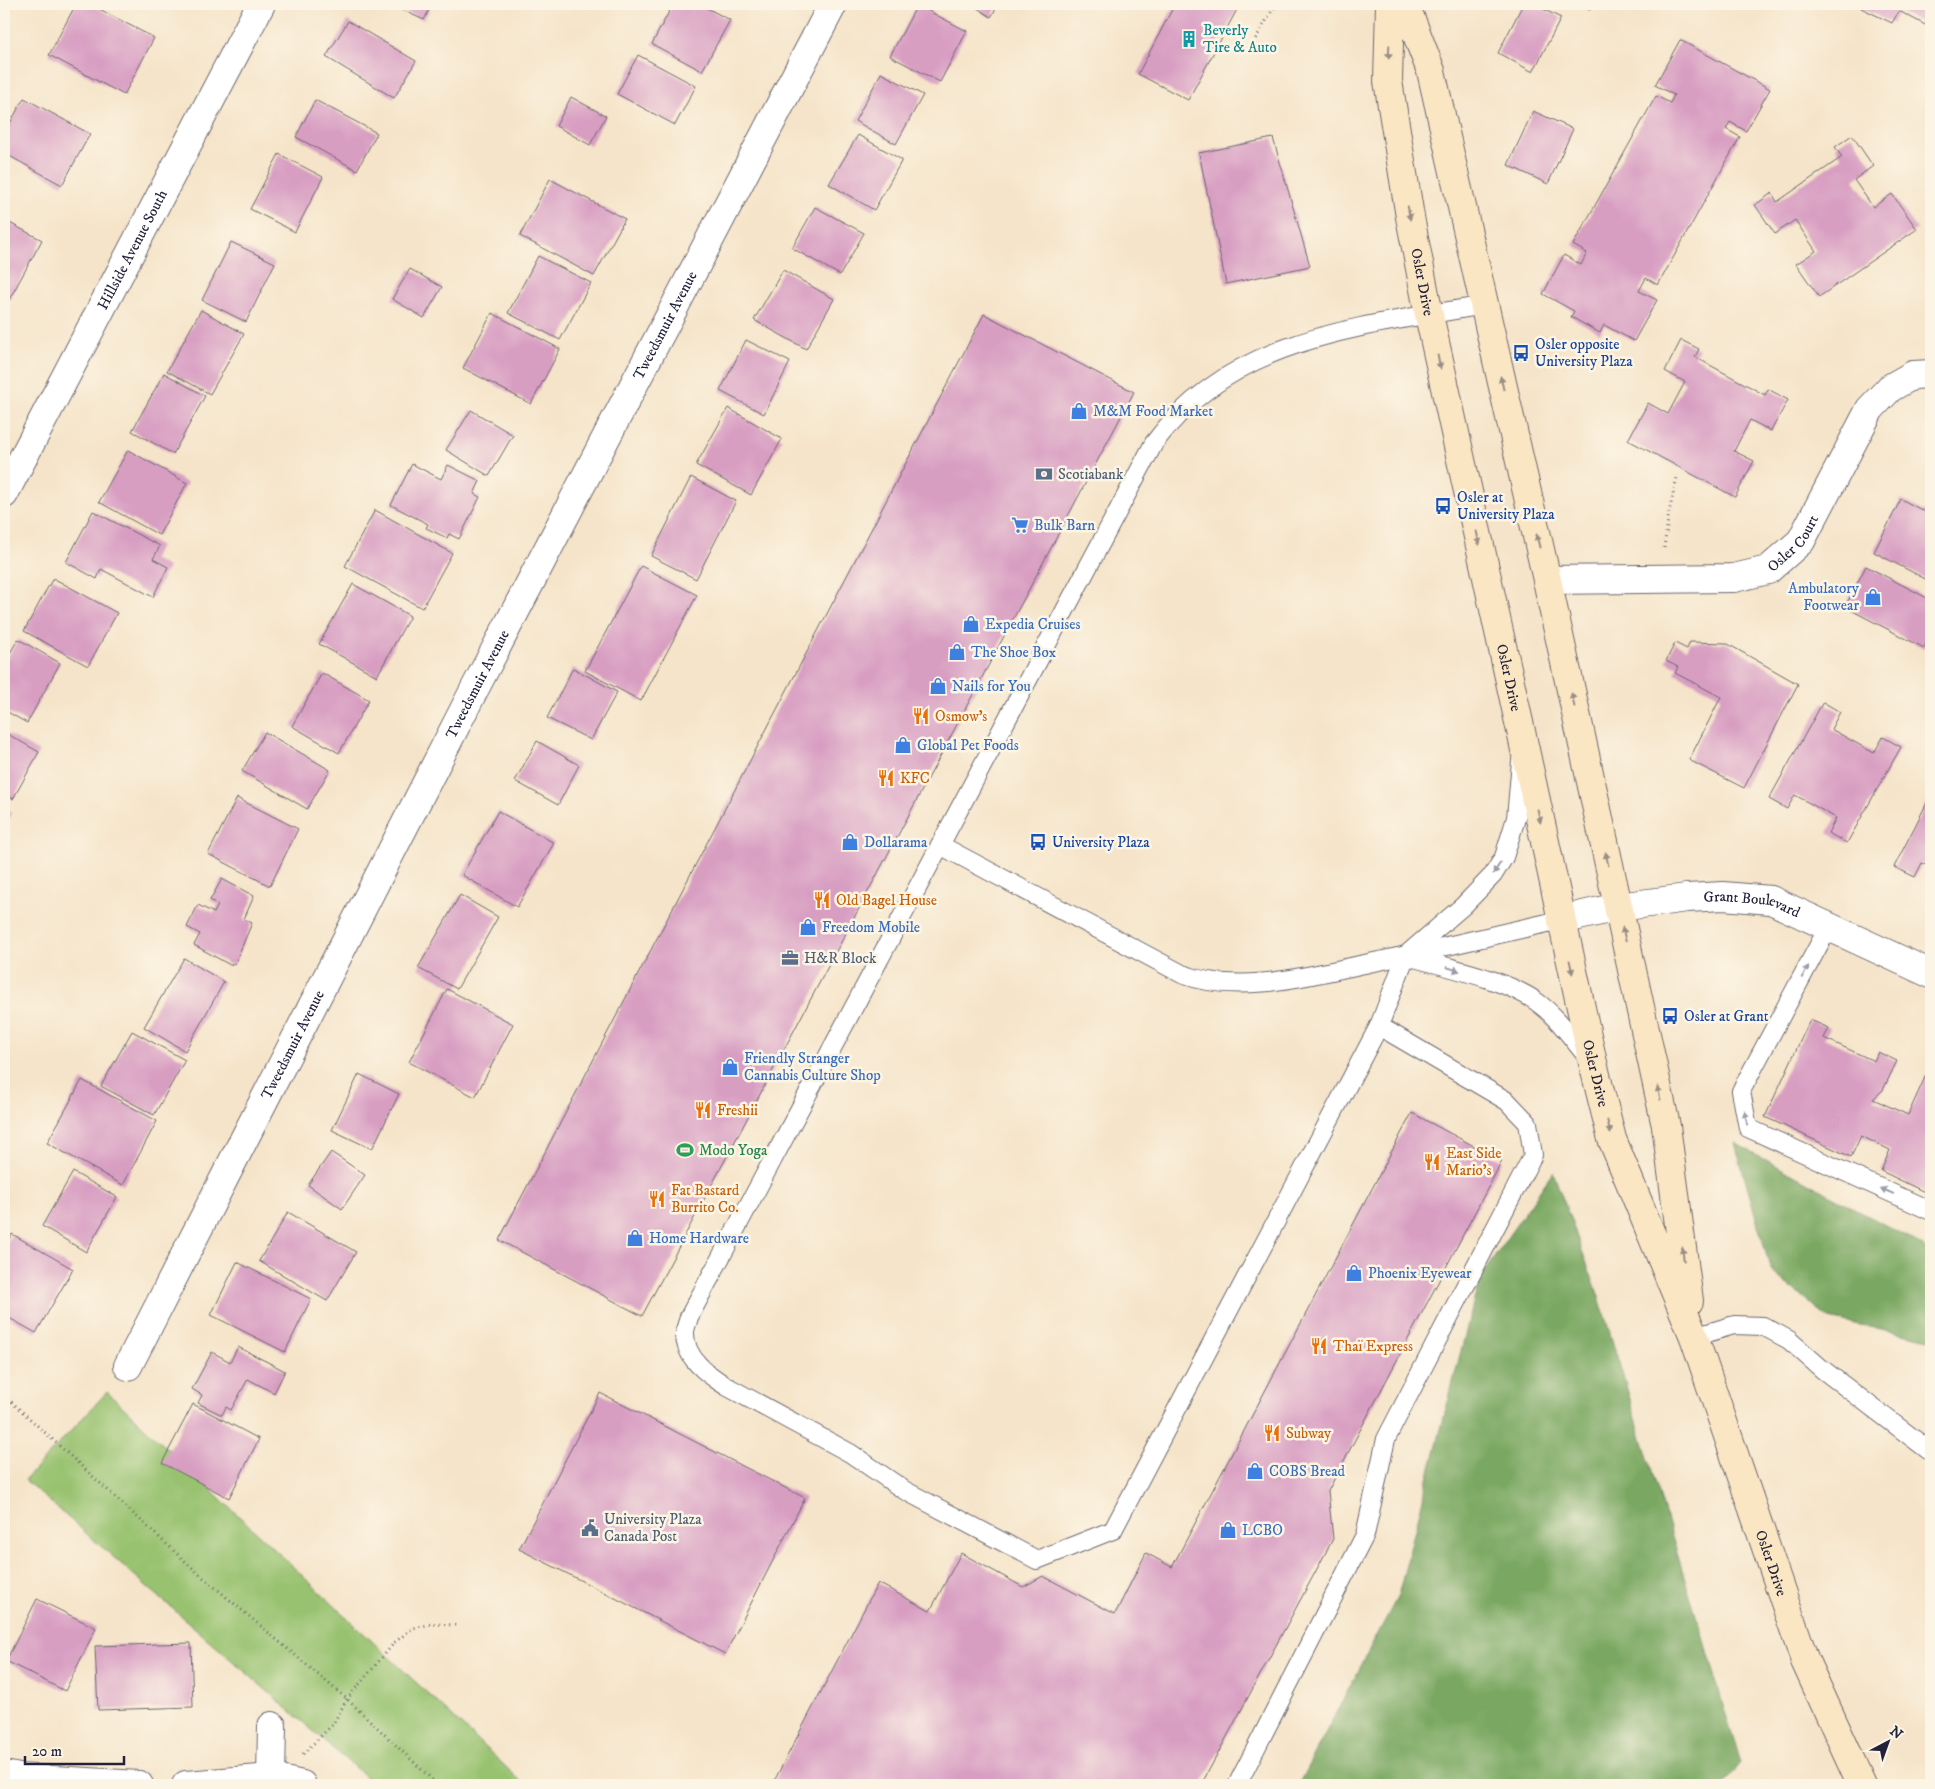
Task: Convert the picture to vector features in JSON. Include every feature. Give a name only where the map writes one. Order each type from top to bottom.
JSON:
[{"type":"main road","name":"Osler Drive","points":[[1390,4],[1388,81],[1410,217],[1429,315],[1561,920],[1612,1140],[1694,1337],[1805,1661],[1862,1785]]},
{"type":"main road","name":"Osler Drive","points":[[1405,4],[1431,71],[1547,580],[1666,1126],[1694,1337]]},
{"type":"street","name":"Hillside Avenue South","points":[[4,494],[261,4]]},
{"type":"street","name":"Tweedsmuir Avenue","points":[[128,1366],[473,692],[833,4]]},
{"type":"street","name":"Osler Court","points":[[1547,580],[1734,578],[1768,570],[1801,541],[1870,409],[1890,388],[1913,376],[1931,374]]},
{"type":"street","name":"Grant Boulevard","points":[[1561,920],[1618,907],[1687,898],[1723,896],[1771,900],[1931,974]]},
{"type":"street","points":[[186,1785],[283,1781],[272,1726]]},
{"type":"street","points":[[4,1775],[139,1785]]},
{"type":"lane","points":[[1484,305],[1345,330],[1294,344],[1236,370],[1215,382],[1168,423],[1154,443],[689,1317],[685,1332],[688,1348],[695,1360],[709,1375],[850,1453],[904,1490],[1037,1560],[1113,1530],[1379,1026],[1406,955],[1463,906],[1493,875],[1504,857],[1516,818],[1522,736]]},
{"type":"lane","points":[[940,845],[1162,964],[1199,980],[1238,983],[1282,979],[1406,955],[1561,920]]},
{"type":"lane","points":[[1830,926],[1742,1091],[1748,1128],[1931,1211]]},
{"type":"lane","points":[[1406,955],[1511,987],[1527,996],[1538,1003],[1560,1024],[1593,1063]]},
{"type":"lane","points":[[1237,1785],[1364,1535],[1386,1439],[1533,1155],[1528,1123],[1507,1101],[1379,1026]]},
{"type":"lane","points":[[1694,1337],[1734,1325],[1763,1326],[1789,1340],[1822,1369],[1931,1452]]},
{"type":"path","points":[[1253,43],[1276,4]]},
{"type":"path","points":[[1659,578],[1669,512],[1677,477]]},
{"type":"path","points":[[4,1395],[198,1573],[347,1699],[438,1785]]},
{"type":"path","points":[[283,1781],[333,1724],[347,1699],[395,1642],[413,1628],[432,1624],[456,1624]]},
{"type":"green space","points":[[1735,1143],[1931,1250],[1931,1339],[1829,1319],[1771,1271]]},
{"type":"green space","points":[[1553,1172],[1598,1294],[1741,1763],[1723,1785],[1298,1785],[1398,1596],[1480,1277]]},
{"type":"green space","points":[[107,1392],[525,1785],[375,1785],[25,1480]]},
{"type":"building","points":[[76,4],[90,4],[154,38],[124,95],[49,55]]},
{"type":"building","points":[[389,4],[432,4],[424,20]]},
{"type":"building","points":[[673,4],[699,4],[730,20],[702,71],[652,44]]},
{"type":"building","points":[[971,4],[999,4],[991,17]]},
{"type":"building","name":"Beverly Tire & Auto","points":[[1175,4],[1240,4],[1188,100],[1138,74]]},
{"type":"building","points":[[1523,4],[1533,4],[1561,18],[1533,72],[1498,53]]},
{"type":"building","points":[[1577,4],[1593,4],[1590,10]]},
{"type":"building","points":[[1863,4],[1931,4],[1931,28],[1899,11],[1892,23],[1861,8]]},
{"type":"building","points":[[917,5],[967,31],[940,82],[890,56]]},
{"type":"building","points":[[348,21],[416,61],[394,98],[326,57]]},
{"type":"building","points":[[1680,40],[1770,89],[1746,131],[1730,122],[1726,129],[1740,137],[1658,285],[1646,278],[1639,291],[1657,300],[1634,341],[1604,325],[1600,333],[1571,317],[1574,311],[1543,294],[1564,255],[1581,265],[1587,253],[1573,245],[1656,96],[1670,103],[1674,95],[1655,85]]},
{"type":"building","points":[[638,55],[696,86],[675,125],[617,94]]},
{"type":"building","points":[[881,73],[923,95],[896,144],[855,121]]},
{"type":"building","points":[[571,97],[606,116],[590,145],[556,126]]},
{"type":"building","points":[[24,98],[90,134],[62,185],[4,153],[4,134]]},
{"type":"building","points":[[315,100],[377,133],[357,170],[296,137]]},
{"type":"building","points":[[1533,111],[1573,129],[1548,184],[1508,165]]},
{"type":"building","points":[[858,135],[902,160],[874,210],[829,184]]},
{"type":"building","points":[[1852,135],[1873,166],[1854,180],[1873,207],[1892,194],[1917,229],[1819,297],[1796,264],[1816,251],[1795,220],[1775,234],[1755,205],[1772,193],[1777,202],[1842,157],[1835,147]]},
{"type":"building","points":[[1273,138],[1310,266],[1226,284],[1199,153]]},
{"type":"building","points":[[279,154],[323,177],[295,232],[250,209]]},
{"type":"building","points":[[550,179],[625,219],[594,276],[520,236]]},
{"type":"building","points":[[815,207],[864,233],[840,275],[792,248]]},
{"type":"building","points":[[4,220],[42,240],[4,309]]},
{"type":"building","points":[[231,242],[275,263],[246,322],[202,300]]},
{"type":"building","points":[[538,256],[591,283],[560,340],[508,313]]},
{"type":"building","points":[[410,269],[442,287],[424,318],[392,299]]},
{"type":"building","points":[[783,270],[834,299],[806,349],[754,320]]},
{"type":"building","points":[[201,310],[244,334],[210,394],[167,371]]},
{"type":"building","points":[[492,313],[560,349],[531,404],[463,368]]},
{"type":"building","points":[[984,314],[1134,392],[642,1316],[499,1240]]},
{"type":"building","points":[[746,340],[790,362],[764,414],[720,391]]},
{"type":"building","points":[[1681,340],[1699,349],[1695,357],[1765,395],[1768,389],[1788,400],[1771,431],[1750,420],[1734,451],[1754,461],[1735,497],[1628,440],[1648,403],[1668,414],[1685,382],[1665,371]]},
{"type":"building","points":[[164,373],[205,396],[173,454],[132,431]]},
{"type":"building","points":[[728,408],[782,439],[751,495],[696,465]]},
{"type":"building","points":[[471,410],[513,435],[489,476],[446,450]]},
{"type":"building","points":[[128,450],[187,483],[159,535],[99,502]]},
{"type":"building","points":[[412,464],[441,479],[448,465],[480,481],[474,494],[480,497],[459,539],[449,534],[447,538],[426,528],[428,524],[391,505]]},
{"type":"building","points":[[691,477],[736,501],[696,579],[651,556]]},
{"type":"building","points":[[1901,499],[1931,515],[1931,582],[1874,552]]},
{"type":"building","points":[[375,510],[452,553],[422,608],[345,566]]},
{"type":"building","points":[[93,511],[160,546],[153,559],[168,567],[153,597],[101,569],[97,579],[66,562]]},
{"type":"building","points":[[641,566],[697,595],[641,701],[585,671]]},
{"type":"building","points":[[1866,566],[1931,600],[1931,635],[1924,648],[1845,607]]},
{"type":"building","points":[[53,578],[117,613],[88,666],[24,631]]},
{"type":"building","points":[[353,584],[410,616],[377,676],[319,644]]},
{"type":"building","points":[[18,639],[60,663],[27,723],[4,710],[4,664]]},
{"type":"building","points":[[1690,642],[1726,643],[1798,684],[1744,788],[1689,760],[1721,697],[1675,673],[1678,667],[1666,661],[1675,643],[1687,649]]},
{"type":"building","points":[[573,668],[617,692],[591,740],[547,718]]},
{"type":"building","points":[[322,673],[369,700],[339,753],[292,726]]},
{"type":"building","points":[[1823,702],[1840,712],[1831,729],[1874,753],[1883,737],[1901,747],[1847,843],[1828,833],[1836,818],[1795,795],[1787,809],[1769,799]]},
{"type":"building","points":[[4,732],[39,752],[13,799],[4,794]]},
{"type":"building","points":[[265,732],[330,770],[307,809],[242,771]]},
{"type":"building","points":[[537,741],[579,765],[558,805],[515,781]]},
{"type":"building","points":[[1931,795],[1931,867],[1922,863],[1915,877],[1894,867]]},
{"type":"building","points":[[237,798],[298,829],[270,886],[208,854]]},
{"type":"building","points":[[4,809],[11,813],[4,827]]},
{"type":"building","points":[[498,811],[554,843],[517,907],[462,875]]},
{"type":"building","points":[[222,879],[254,896],[244,919],[252,923],[235,963],[230,965],[194,945],[200,934],[187,927],[198,905],[214,913],[218,905],[210,900]]},
{"type":"building","points":[[460,895],[498,917],[457,989],[418,968]]},
{"type":"building","points":[[184,958],[224,982],[185,1051],[144,1027]]},
{"type":"building","points":[[447,989],[513,1024],[475,1097],[409,1062]]},
{"type":"building","points":[[1810,1020],[1829,1028],[1824,1038],[1874,1061],[1878,1052],[1897,1061],[1883,1090],[1873,1099],[1908,1115],[1926,1075],[1931,1078],[1931,1195],[1881,1171],[1890,1150],[1861,1136],[1851,1157],[1765,1117]]},
{"type":"building","points":[[132,1031],[185,1060],[154,1115],[101,1086]]},
{"type":"building","points":[[359,1074],[399,1094],[372,1149],[332,1130]]},
{"type":"building","points":[[82,1080],[157,1121],[123,1185],[47,1143]]},
{"type":"building","points":[[1412,1113],[1502,1161],[1328,1491],[1333,1539],[1201,1785],[772,1785],[878,1583],[930,1611],[961,1553],[1023,1587],[1043,1576],[1115,1614],[1146,1553],[1172,1567]]},
{"type":"building","points":[[331,1152],[365,1175],[342,1209],[308,1185]]},
{"type":"building","points":[[73,1172],[117,1197],[86,1252],[42,1226]]},
{"type":"building","points":[[288,1212],[356,1252],[327,1301],[259,1261]]},
{"type":"building","points":[[12,1234],[73,1269],[36,1333],[4,1315],[4,1248]]},
{"type":"building","points":[[237,1262],[311,1299],[285,1352],[211,1315]]},
{"type":"building","points":[[238,1347],[285,1371],[274,1393],[248,1379],[231,1410],[226,1407],[222,1415],[198,1403],[202,1395],[192,1389],[212,1352],[230,1362]]},
{"type":"building","points":[[600,1393],[805,1498],[725,1654],[519,1549]]},
{"type":"building","points":[[193,1404],[259,1439],[229,1498],[162,1463]]},
{"type":"building","points":[[37,1599],[96,1628],[65,1691],[6,1661]]},
{"type":"building","points":[[191,1643],[193,1707],[98,1710],[95,1646]]},
{"type":"place","name":"Beverly Tire & Auto","points":[[1189,39]]},
{"type":"place","name":"Osler opposite University Plaza","points":[[1521,353]]},
{"type":"place","name":"M&M Food Market","points":[[1079,411]]},
{"type":"place","name":"Scotiabank","points":[[1044,474]]},
{"type":"place","name":"Osler at University Plaza","points":[[1443,506]]},
{"type":"place","name":"Bulk Barn","points":[[1020,525]]},
{"type":"place","name":"Ambulatory Footwear","points":[[1873,597]]},
{"type":"place","name":"Expedia Cruises","points":[[971,624]]},
{"type":"place","name":"The Shoe Box","points":[[957,652]]},
{"type":"place","name":"Nails for You","points":[[938,686]]},
{"type":"place","name":"Osmow's","points":[[921,716]]},
{"type":"place","name":"Global Pet Foods","points":[[903,745]]},
{"type":"place","name":"KFC","points":[[886,778]]},
{"type":"place","name":"Dollarama","points":[[850,842]]},
{"type":"place","name":"University Plaza","points":[[1038,842]]},
{"type":"place","name":"Old Bagel House","points":[[822,900]]},
{"type":"place","name":"Freedom Mobile","points":[[808,927]]},
{"type":"place","name":"H&R Block","points":[[790,958]]},
{"type":"place","name":"Osler at Grant","points":[[1670,1016]]},
{"type":"place","name":"Friendly Stranger Cannabis Culture Shop","points":[[730,1067]]},
{"type":"place","name":"Freshii","points":[[703,1110]]},
{"type":"place","name":"Modo Yoga","points":[[685,1150]]},
{"type":"place","name":"East Side Mario's","points":[[1432,1162]]},
{"type":"place","name":"Fat Bastard Burrito Co.","points":[[657,1199]]},
{"type":"place","name":"Home Hardware","points":[[635,1238]]},
{"type":"place","name":"Phoenix Eyewear","points":[[1354,1273]]},
{"type":"place","name":"Thaï Express","points":[[1319,1346]]},
{"type":"place","name":"Subway","points":[[1272,1433]]},
{"type":"place","name":"COBS Bread","points":[[1255,1471]]},
{"type":"place","name":"University Plaza Canada Post","points":[[590,1528]]},
{"type":"place","name":"LCBO","points":[[1228,1530]]}]
